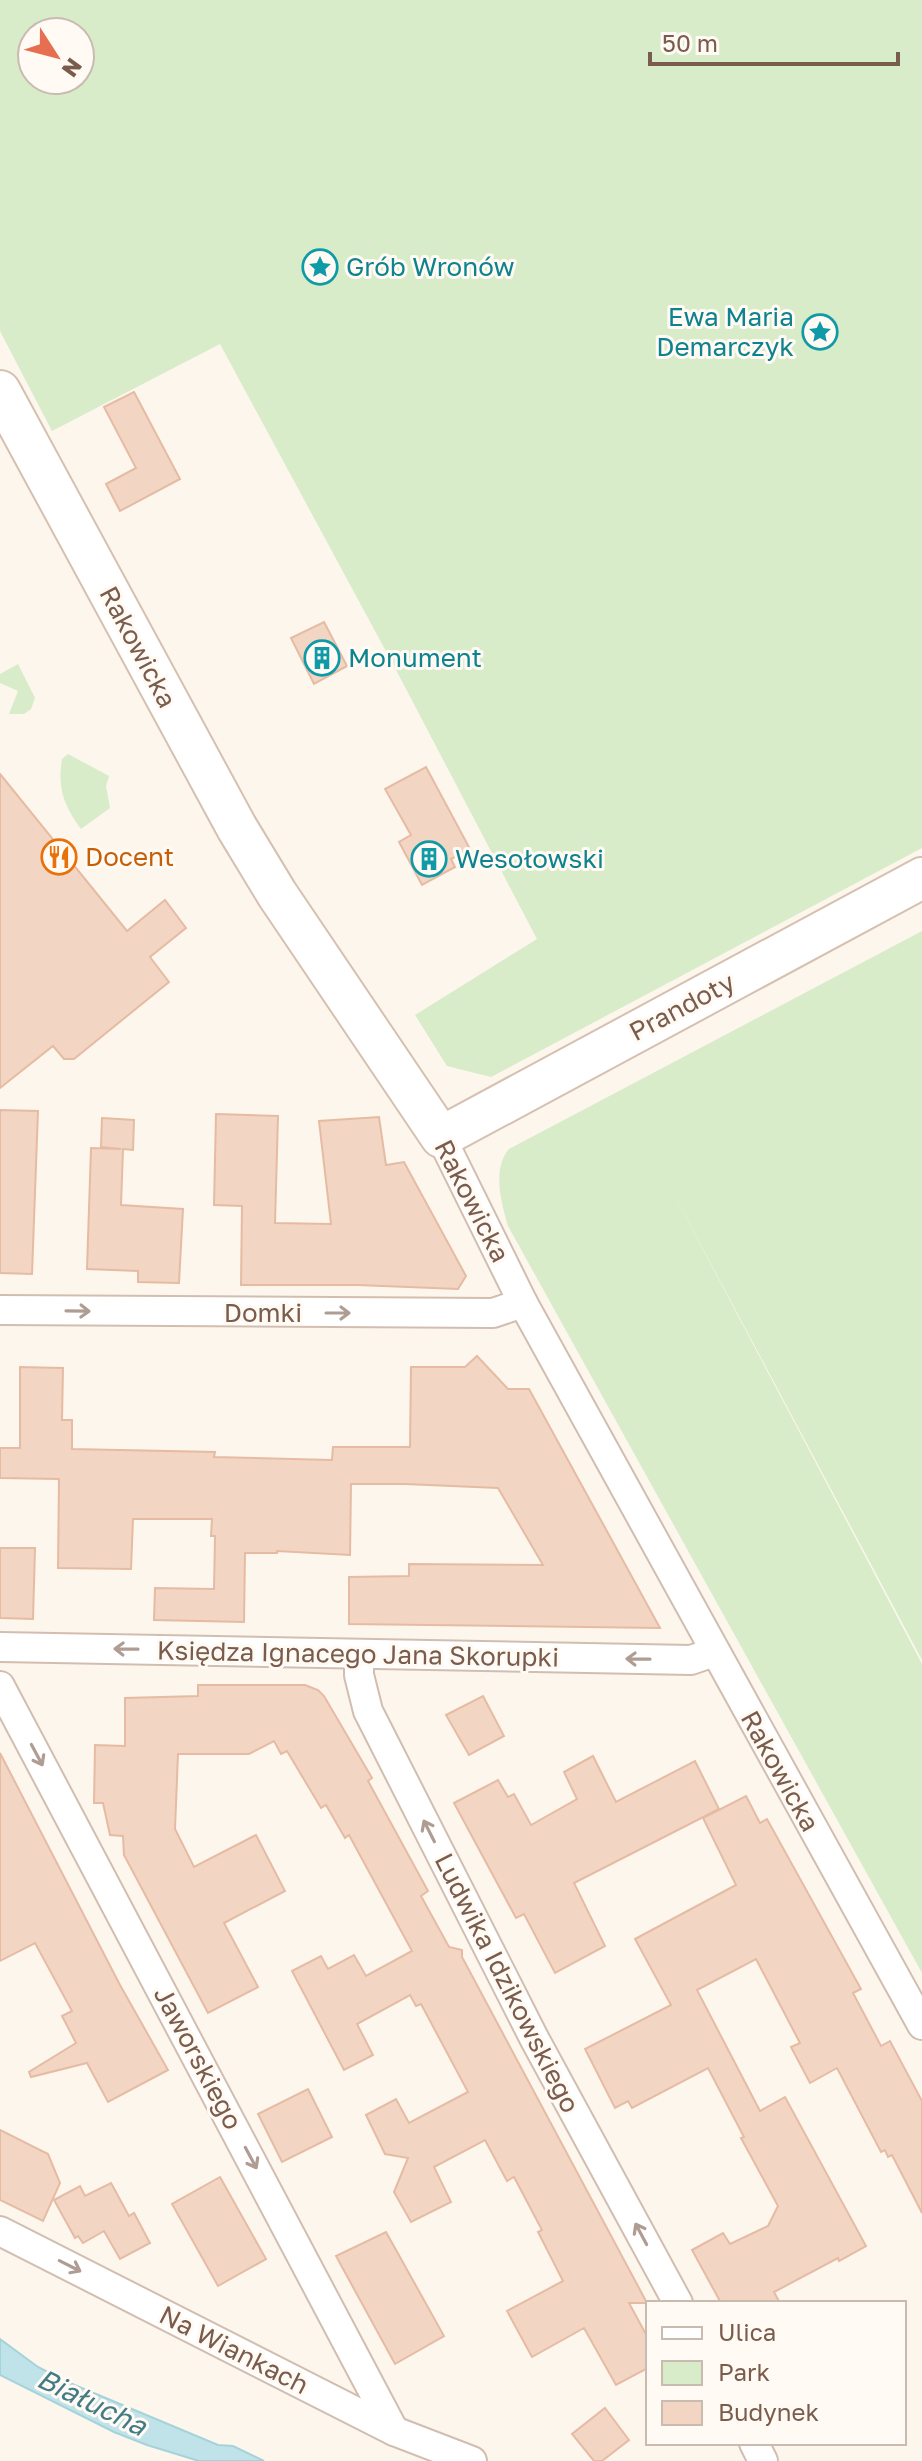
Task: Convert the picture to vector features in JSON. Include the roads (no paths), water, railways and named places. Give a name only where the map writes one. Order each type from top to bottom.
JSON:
[{"type":"street","name":"Rakowicka","points":[[0,391],[13,450],[277,894],[441,1137],[523,1303],[922,2025]]},
{"type":"street","name":"Prandoty","points":[[441,1137],[922,878]]},
{"type":"street","name":"Domki","points":[[0,1310],[493,1313],[523,1303]]},
{"type":"street","name":"Księdza Ignacego Jana Skorupki","points":[[0,1647],[691,1660],[714,1652]]},
{"type":"street","name":"Ludwika Idzikowskiego","points":[[359,1654],[359,1675],[368,1711],[534,2038],[677,2301]]},
{"type":"street","name":"Jaworskiego","points":[[0,1686],[394,2431]]},
{"type":"street","name":"Na Wiankach","points":[[0,2231],[394,2431],[472,2461]]},
{"type":"water","name":"Białucha","points":[[0,2339],[38,2367],[65,2381],[264,2461],[199,2461],[114,2432],[0,2375]]},
{"type":"place","name":"Grób Wronów","points":[[320,267]]},
{"type":"place","name":"Ewa Maria Demarczyk","points":[[820,332]]},
{"type":"place","name":"Monument","points":[[322,658]]},
{"type":"place","name":"Docent","points":[[59,857]]},
{"type":"place","name":"Wesołowski","points":[[429,859]]}]
